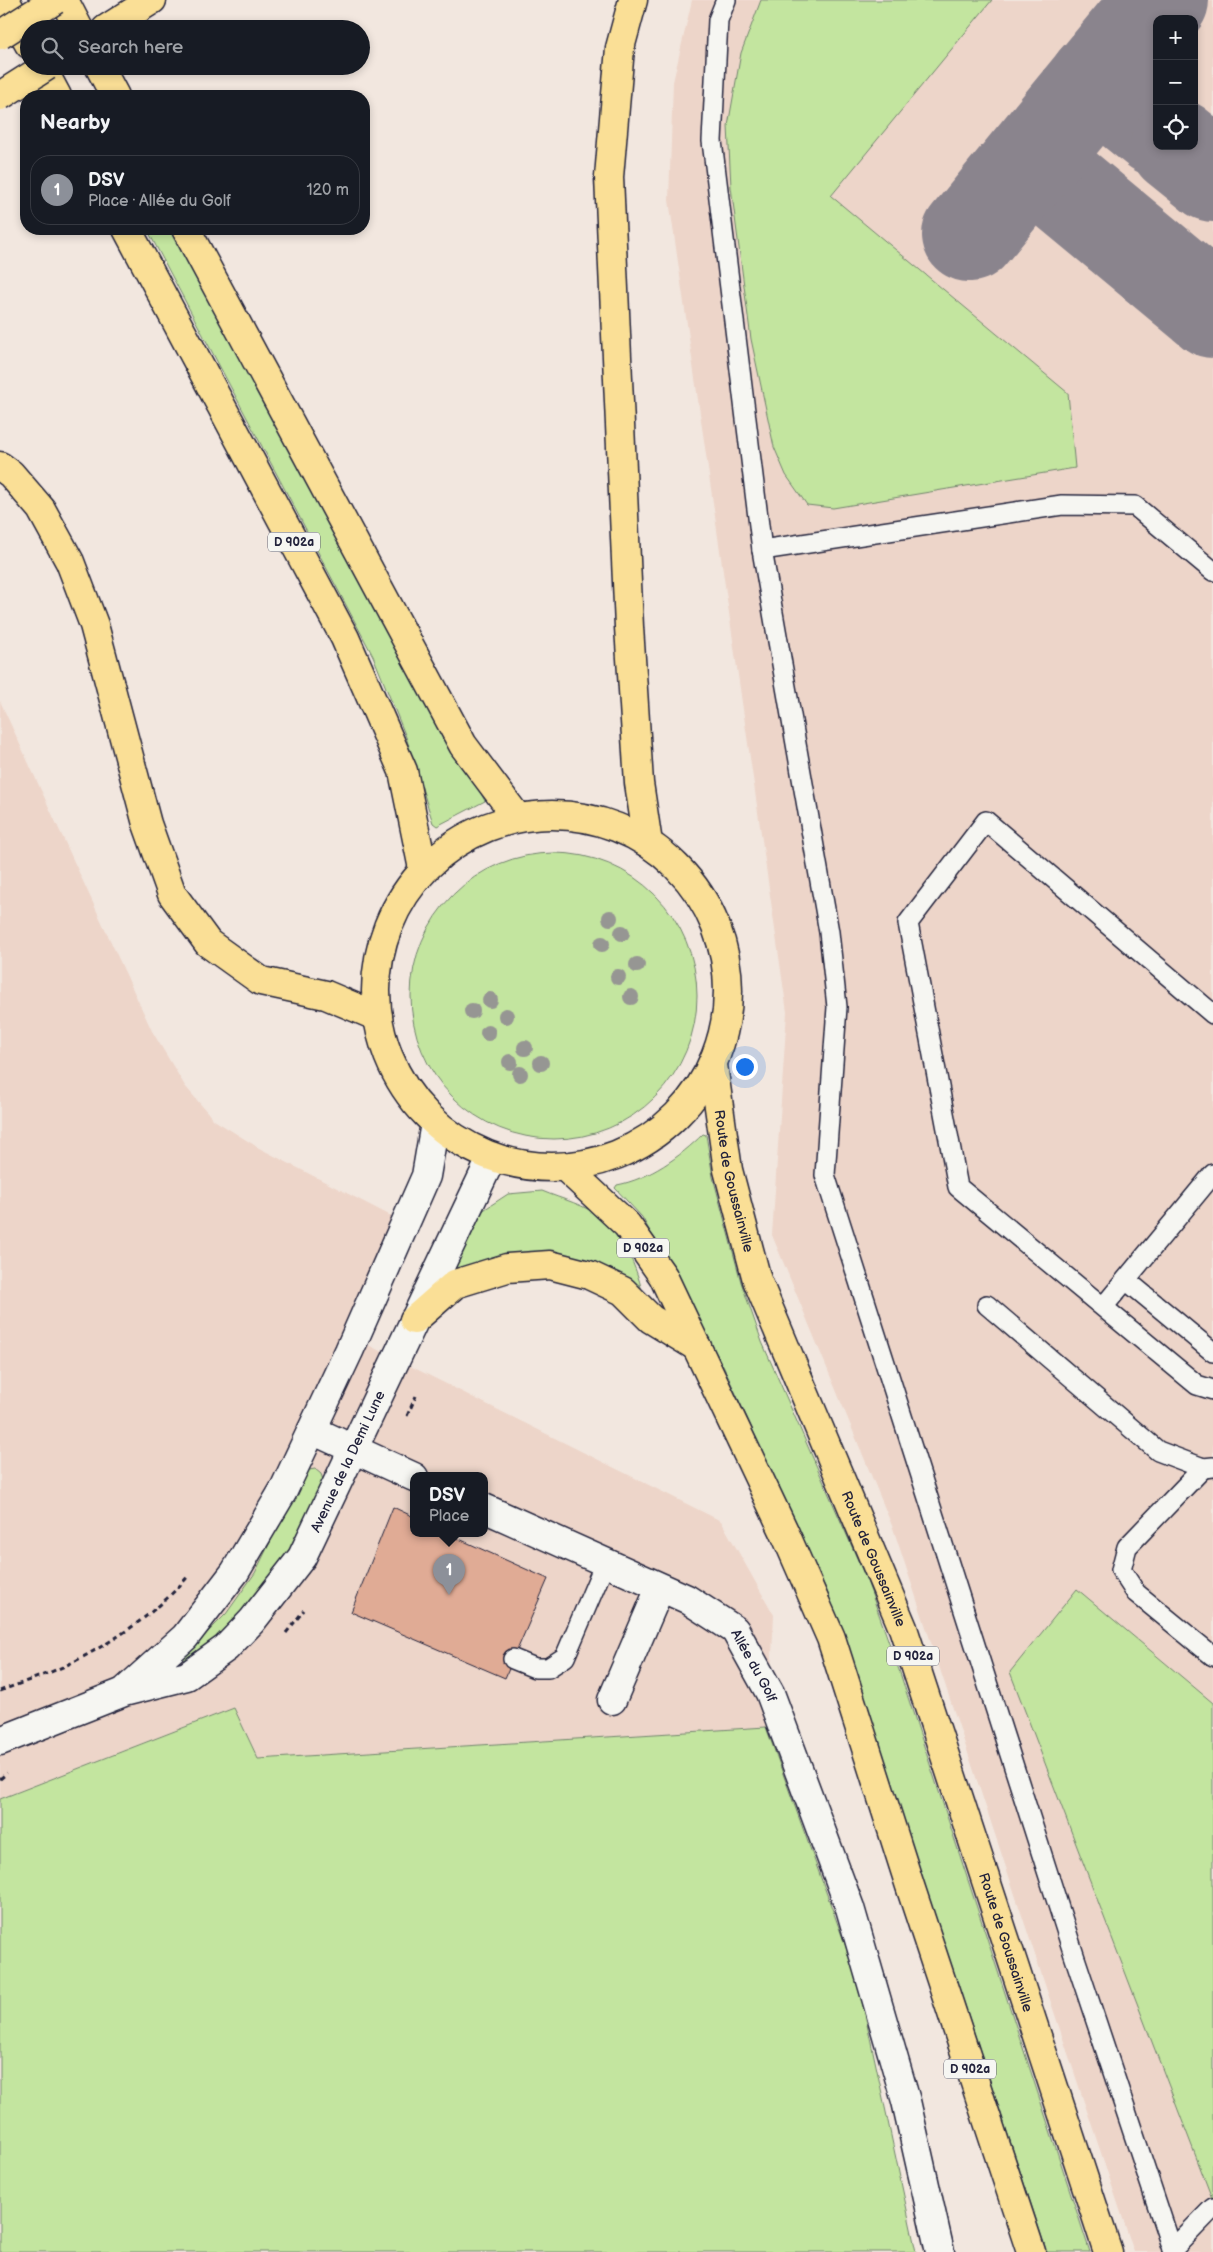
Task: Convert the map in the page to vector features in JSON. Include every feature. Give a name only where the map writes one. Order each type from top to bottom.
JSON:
[{"type":"main road","points":[[5,0],[20,28]]},
{"type":"main road","points":[[24,20],[55,0]]},
{"type":"main road","points":[[120,20],[152,0]]},
{"type":"main road","points":[[632,0],[620,48],[609,176],[629,627],[639,783],[648,843]]},
{"type":"main road","points":[[0,35],[20,22]]},
{"type":"main road","points":[[0,96],[33,75]]},
{"type":"main road","points":[[46,75],[53,90]]},
{"type":"main road","points":[[104,75],[112,90]]},
{"type":"main road","name":"D 902a","points":[[130,235],[345,638],[403,771],[423,869]]},
{"type":"main road","points":[[189,235],[463,745],[518,817]]},
{"type":"main road","points":[[0,466],[11,474],[41,509],[70,562],[94,625],[146,824],[172,894],[208,943],[261,981],[326,995],[378,1017]]},
{"type":"main road","points":[[563,814],[608,823],[648,843],[686,876],[714,918],[728,967],[727,1017],[713,1065],[688,1105],[653,1136],[611,1158],[565,1167],[528,1166],[492,1157],[462,1143],[435,1123],[397,1075],[378,1017],[376,977],[383,938],[399,901],[423,869],[466,836],[518,817],[563,814]]},
{"type":"main road","name":"Route de Goussainville","points":[[713,1065],[728,1170],[758,1280],[904,1628],[1108,2252]]},
{"type":"main road","name":"D 902a","points":[[565,1167],[627,1225],[663,1276],[784,1531],[831,1638],[913,1895],[1031,2252]]},
{"type":"main road","points":[[414,1320],[455,1284],[507,1268],[550,1265],[589,1275],[623,1291],[651,1319],[697,1347]]},
{"type":"street","name":"Avenue de la Demi Lune","points":[[124,1692],[184,1637],[235,1572],[282,1491],[312,1430],[426,1176],[435,1123]]},
{"type":"street","name":"Avenue de la Demi Lune","points":[[0,1741],[124,1692],[187,1676],[226,1648],[252,1621],[302,1557],[492,1157]]},
{"type":"street","points":[[312,1430],[410,1475]]},
{"type":"street","name":"Allée du Golf","points":[[488,1510],[687,1599],[735,1630],[770,1693],[850,1908],[906,2101],[940,2252]]},
{"type":"street","points":[[612,1700],[660,1588]]},
{"type":"lane","points":[[726,0],[718,20],[712,141],[762,550],[829,932],[837,1007],[825,1175],[1074,1955],[1172,2251],[1213,2208]]},
{"type":"lane","points":[[762,550],[1062,505],[1135,506],[1213,571]]},
{"type":"lane","points":[[1213,1014],[986,822],[908,924],[958,1187],[1104,1306],[1197,1385],[1213,1390]]},
{"type":"lane","points":[[1104,1306],[1213,1174]]},
{"type":"lane","points":[[1126,1280],[1213,1352]]},
{"type":"lane","points":[[987,1305],[1158,1451],[1208,1468],[1128,1548],[1121,1570],[1136,1593],[1213,1656]]},
{"type":"lane","points":[[513,1659],[535,1668],[548,1668],[565,1657],[604,1562]]},
{"type":"path","points":[[0,1691],[78,1660],[114,1638],[173,1594],[191,1573]]},
{"type":"shaded area","points":[[692,0],[1213,0],[1213,2252],[1134,2252],[893,1528],[772,1235],[787,1012],[669,200],[673,82]]},
{"type":"shaded area","points":[[0,701],[152,1031],[185,1086],[214,1120],[259,1148],[399,1220],[346,1334],[721,1521],[774,1615],[770,1693],[766,1727],[258,1759],[234,1708],[0,1799]]},
{"type":"green space","points":[[761,0],[992,0],[831,196],[1068,393],[1075,468],[833,508],[807,505],[786,475],[774,447],[751,339],[731,187],[728,126],[741,53]]},
{"type":"green space","points":[[150,235],[178,235],[485,801],[437,826],[433,823],[406,737],[373,656]]},
{"type":"green space","points":[[554,853],[582,856],[609,864],[645,885],[665,905],[680,929],[691,954],[697,996],[694,1024],[686,1051],[665,1087],[645,1107],[621,1122],[596,1133],[554,1139],[526,1136],[499,1128],[463,1107],[443,1087],[428,1063],[417,1038],[411,996],[414,968],[422,941],[443,905],[463,885],[487,870],[512,859]]},
{"type":"green space","points":[[703,1134],[706,1135],[713,1177],[741,1282],[762,1342],[867,1581],[900,1673],[1090,2252],[1047,2252],[827,1591],[724,1368],[642,1217],[615,1188],[617,1185],[641,1178],[663,1166]]},
{"type":"green space","points":[[542,1191],[582,1206],[597,1214],[610,1226],[628,1252],[642,1291],[601,1265],[557,1254],[441,1286],[482,1211],[508,1194]]},
{"type":"green space","points":[[315,1469],[321,1474],[323,1480],[290,1550],[277,1572],[237,1623],[185,1662],[182,1658],[226,1614],[255,1573],[304,1473]]},
{"type":"green space","points":[[1077,1589],[1213,1703],[1213,2201],[1010,1672]]},
{"type":"green space","points":[[234,1708],[258,1759],[766,1727],[857,1977],[916,2252],[0,2252],[0,1799]]},
{"type":"building","points":[[393,1507],[410,1515],[410,1537],[455,1537],[548,1579],[505,1678],[351,1612]]},
{"type":"taxiway","points":[[969,235],[1162,0]]},
{"type":"taxiway","points":[[1096,80],[1153,126]]},
{"type":"taxiway","points":[[1182,150],[1213,175]]},
{"type":"taxiway","points":[[1031,160],[1213,311]]},
{"type":"place","name":"DSV","points":[[449,1595]]}]
